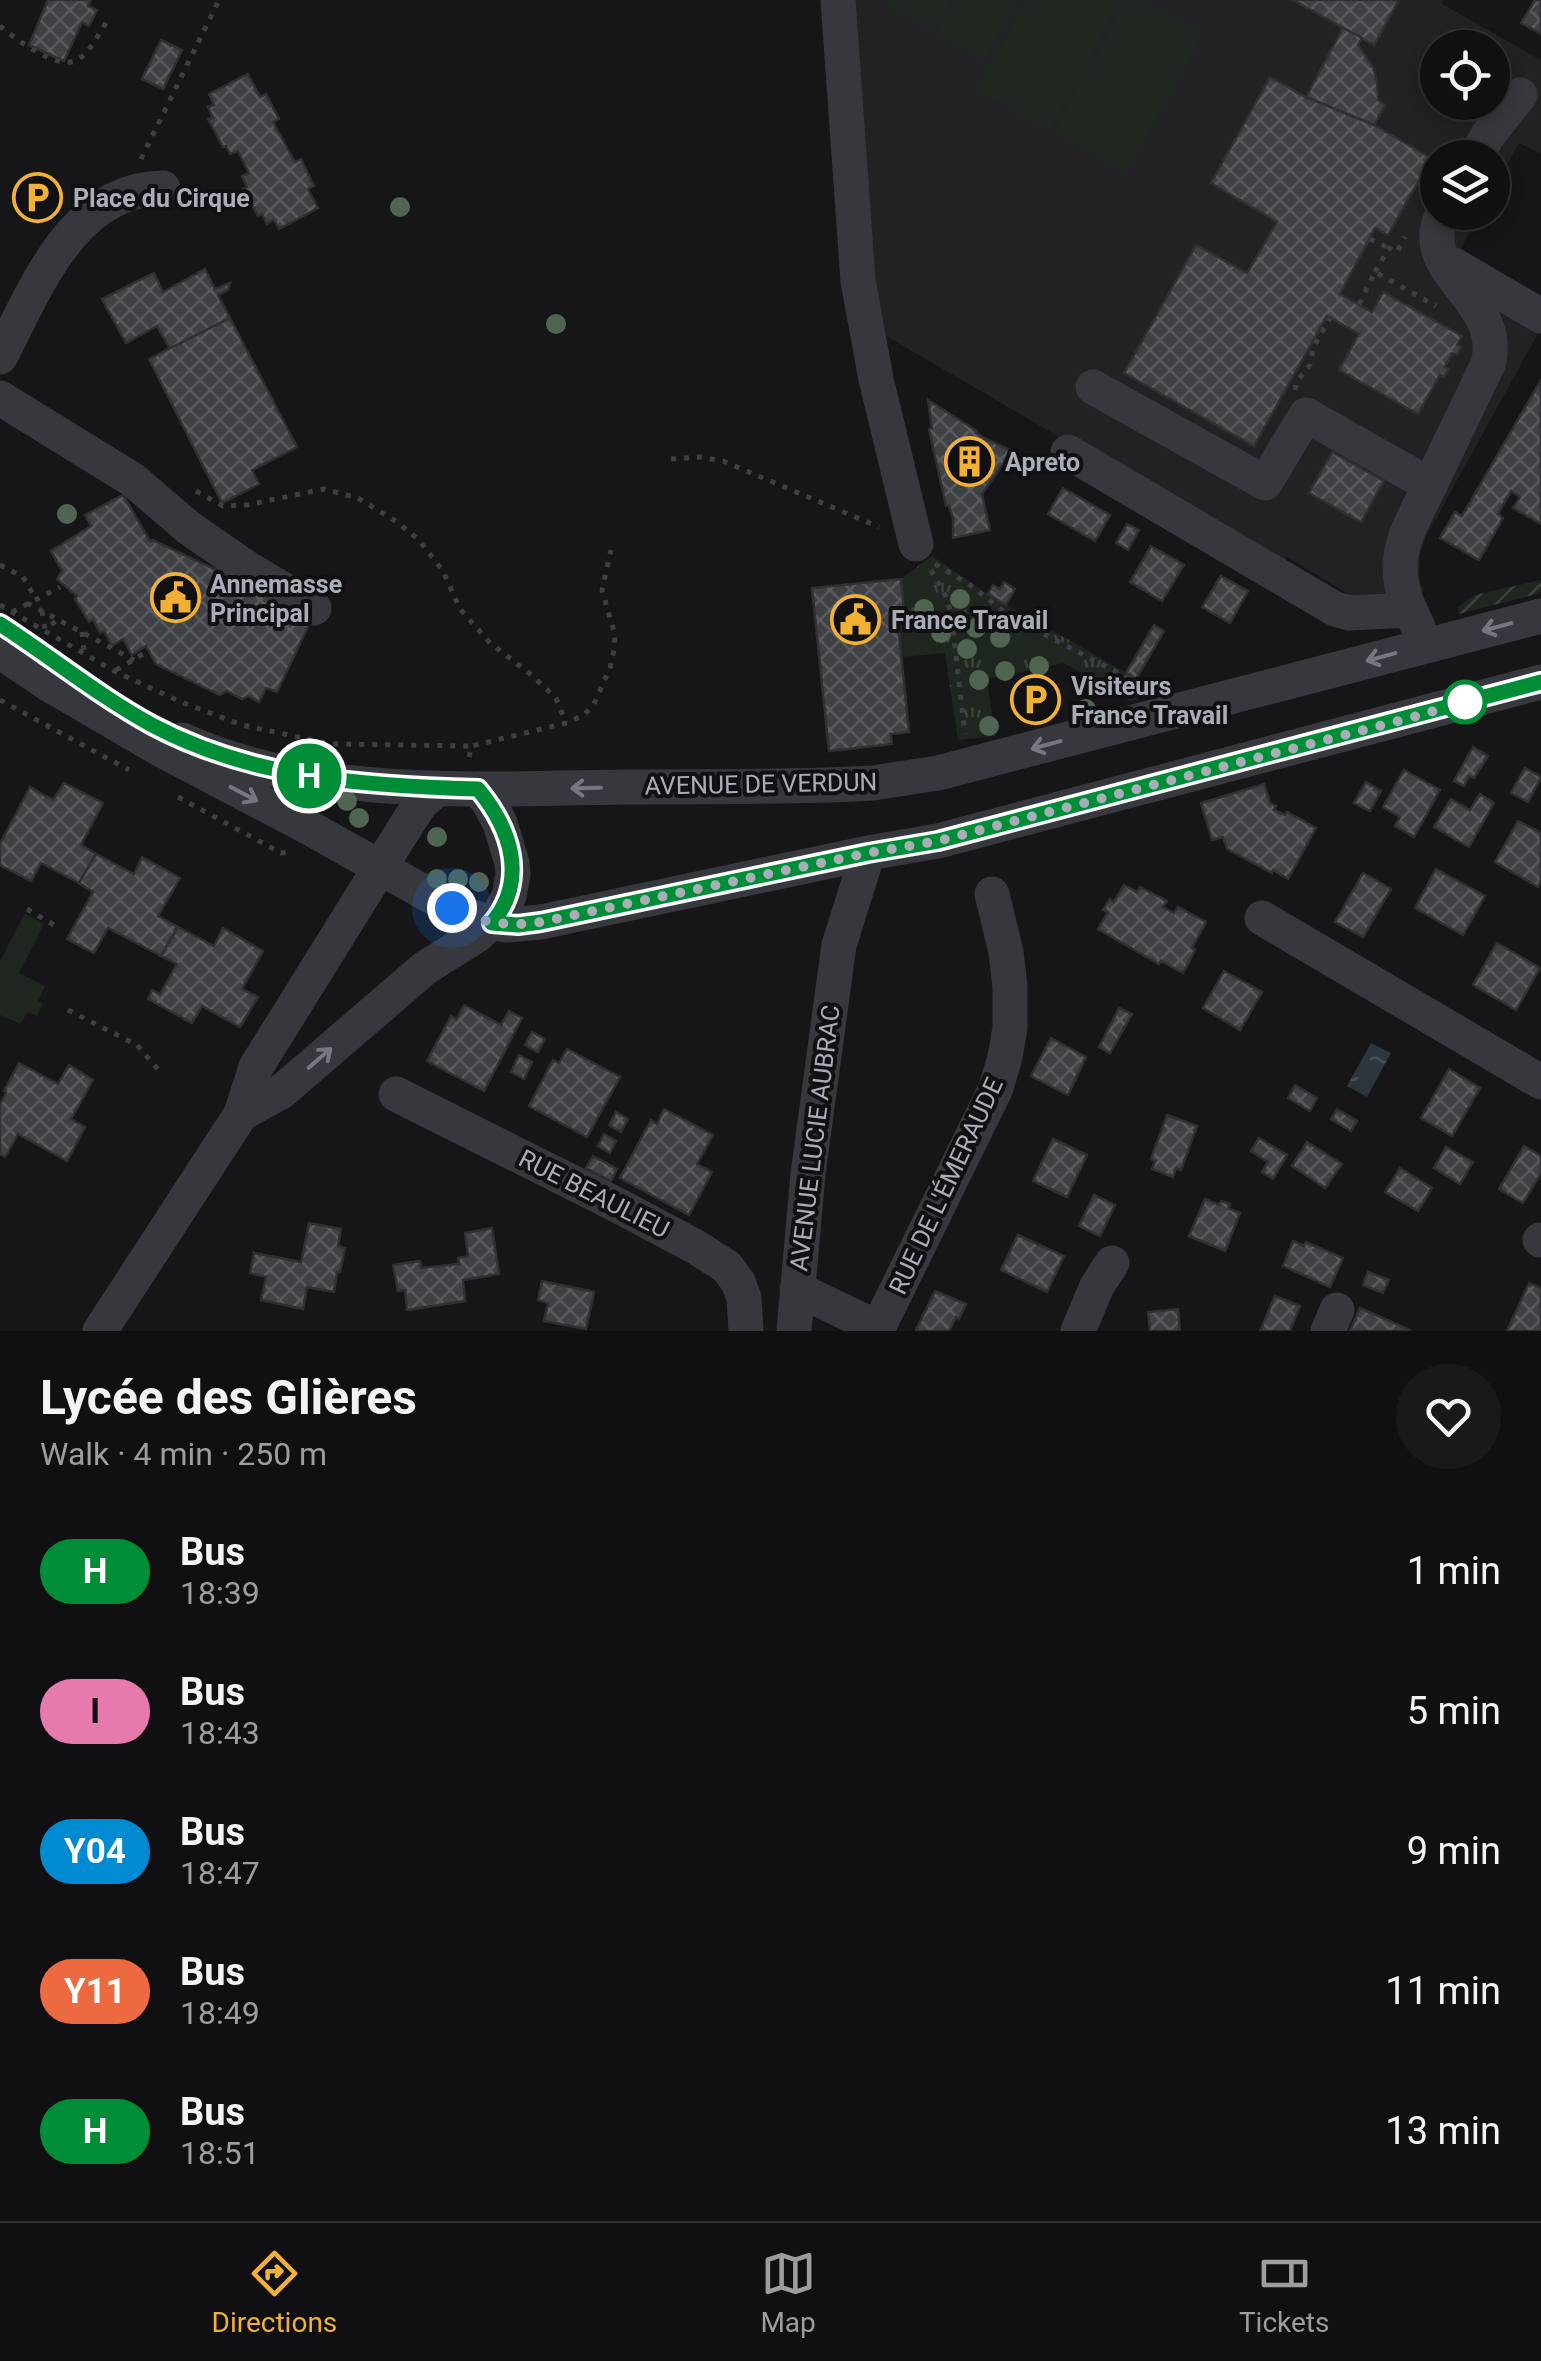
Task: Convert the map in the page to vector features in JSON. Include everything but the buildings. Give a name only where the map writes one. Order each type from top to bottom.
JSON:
[{"type":"street","points":[[838,0],[858,282],[876,378],[916,544]]},
{"type":"street","points":[[1485,140],[1520,94]]},
{"type":"street","points":[[0,357],[65,241],[100,207],[126,194],[163,188]]},
{"type":"street","points":[[1428,645],[1399,580],[1400,552],[1488,364],[1491,337],[1481,314],[1440,257],[1437,230]]},
{"type":"street","points":[[1440,257],[1541,316]]},
{"type":"street","points":[[1093,387],[1266,483],[1306,415],[1430,485]]},
{"type":"street","points":[[0,398],[133,480],[188,528],[314,608]]},
{"type":"street","points":[[1068,452],[1334,609],[1350,613],[1410,610]]},
{"type":"street","name":"AVENUE DE VERDUN","points":[[8,635],[130,712],[207,750],[254,765],[329,780],[459,789],[874,783],[938,773],[1541,616]]},
{"type":"street","points":[[8,635],[158,748],[462,913],[492,923],[518,925],[938,841],[1410,718],[1533,692]]},
{"type":"street","points":[[100,1331],[240,1114],[256,1067],[415,811],[459,789],[488,801],[500,823],[512,863],[509,896],[492,923],[425,968],[280,1092],[240,1114]]},
{"type":"street","name":"AVENUE LUCIE AUBRAC","points":[[794,1331],[838,945],[868,853]]},
{"type":"street","name":"AVENUE LUCIE AUBRAC","points":[[790,870],[802,868],[818,884],[828,903],[838,945]]},
{"type":"street","name":"RUE DE L'ÉMERAUDE","points":[[797,1289],[877,1330],[996,1088],[1005,1057],[1010,986],[992,894]]},
{"type":"street","points":[[1262,918],[1541,1082]]},
{"type":"street","name":"RUE BEAULIEU","points":[[396,1094],[635,1214],[726,1267],[744,1298],[746,1331]]},
{"type":"street","points":[[1078,1331],[1097,1286],[1112,1264]]},
{"type":"path","points":[[126,194],[219,0]]},
{"type":"path","points":[[0,26],[24,46],[69,63],[82,57],[108,20]]},
{"type":"path","points":[[1370,239],[1389,248]]},
{"type":"path","points":[[1359,304],[1376,272],[1491,337]]},
{"type":"path","points":[[1306,415],[1296,394],[1296,381],[1310,365],[1313,348],[1330,318]]},
{"type":"path","points":[[671,459],[723,461],[916,544]]},
{"type":"path","points":[[193,490],[223,506],[324,490],[358,498],[371,506],[418,539],[443,571],[460,609],[490,644],[529,672],[556,698],[566,723]]},
{"type":"path","points":[[45,629],[114,671],[242,725],[331,744],[472,746],[566,723],[584,715],[594,704],[610,668],[615,636],[602,590],[611,550]]},
{"type":"path","points":[[967,750],[950,613],[946,597],[924,558],[970,585],[1011,617],[1186,708]]},
{"type":"path","points":[[0,565],[23,577],[36,599]]},
{"type":"path","points":[[8,635],[36,599],[60,587]]},
{"type":"path","points":[[0,605],[8,635]]},
{"type":"path","points":[[8,635],[42,611]]},
{"type":"path","points":[[42,611],[134,660]]},
{"type":"path","points":[[42,611],[45,629]]},
{"type":"path","points":[[8,635],[45,629],[59,620]]},
{"type":"path","points":[[82,632],[84,651]]},
{"type":"path","points":[[114,671],[148,651]]},
{"type":"path","points":[[459,789],[472,746]]},
{"type":"path","points":[[27,910],[54,925]]},
{"type":"path","points":[[68,1010],[136,1045],[162,1074]]},
{"type":"shaded area","points":[[850,0],[1443,0],[1442,4],[1488,30],[1420,30],[1420,120],[1510,120],[1510,42],[1541,60],[1541,154],[1519,143],[1510,160],[1510,140],[1420,140],[1420,230],[1471,230],[1459,252],[1541,328],[1426,537],[1419,578],[1424,591],[1363,603],[1287,557],[1281,566],[881,333],[863,240]]},
{"type":"green space","points":[[889,0],[951,0],[933,31],[886,4]]},
{"type":"green space","points":[[956,0],[1018,0],[984,60],[937,33]]},
{"type":"green space","points":[[1027,0],[1121,0],[1049,130],[977,90]]},
{"type":"green space","points":[[1127,0],[1142,0],[1203,34],[1126,172],[1054,132]]},
{"type":"green space","points":[[932,556],[988,594],[1164,694],[1130,701],[1064,663],[987,679],[995,736],[958,740],[945,653],[901,657],[898,624],[905,622],[901,579]]},
{"type":"green space","points":[[1541,580],[1541,593],[1459,614],[1458,607],[1475,595]]},
{"type":"green space","points":[[25,913],[44,924],[19,973],[45,986],[37,1016],[28,1012],[20,1024],[0,1015],[0,961]]},
{"type":"water","points":[[1371,1043],[1391,1053],[1367,1097],[1347,1086]]},
{"type":"bus line","name":"H","points":[[0,624],[130,712],[171,735],[232,759],[329,780],[478,789],[495,812],[510,848],[513,875],[509,896],[492,923],[506,924],[541,922],[938,841],[1541,682]]},
{"type":"place","name":"Place du Cirque","points":[[38,198]]},
{"type":"place","name":"Apreto","points":[[970,462]]},
{"type":"place","name":"Annemasse Principal","points":[[175,598]]},
{"type":"place","name":"France Travail","points":[[856,620]]},
{"type":"place","name":"Visiteurs France Travail","points":[[1036,700]]},
{"type":"route","points":[[452,908],[492,923],[541,922],[938,841],[1468,701],[1465,702]]}]
